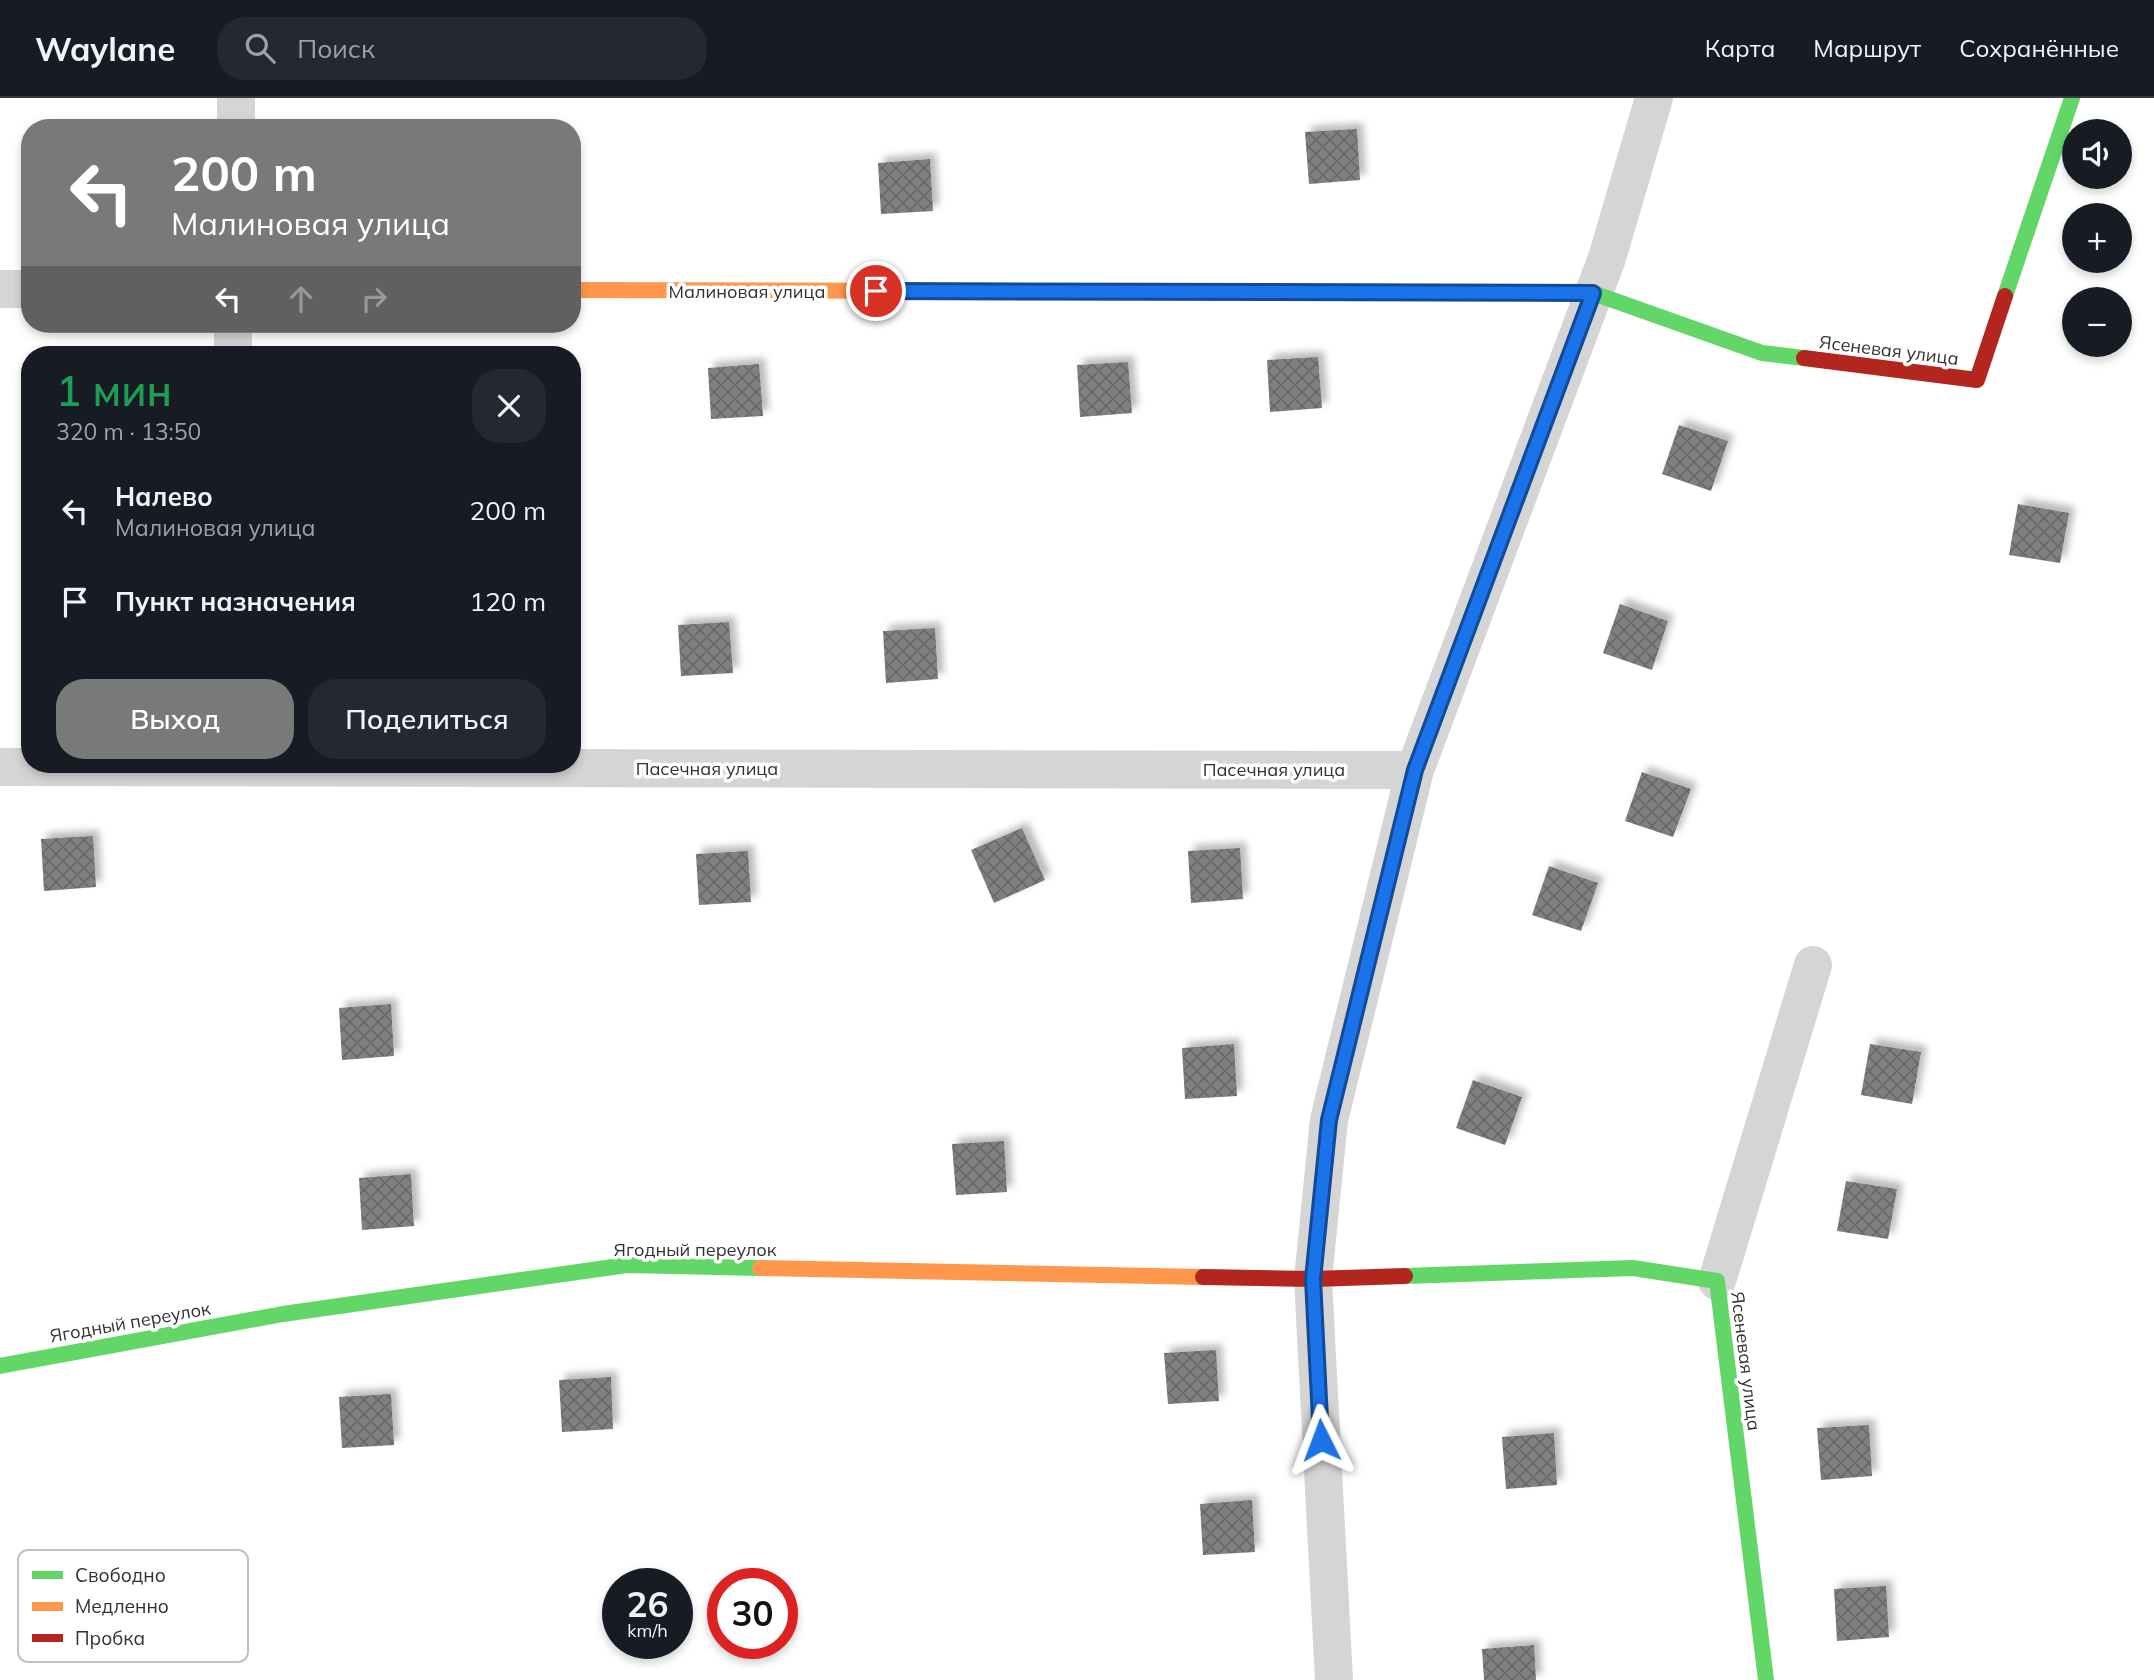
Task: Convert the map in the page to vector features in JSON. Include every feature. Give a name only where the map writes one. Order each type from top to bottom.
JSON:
[{"type":"street","points":[[236,98],[236,119]]},
{"type":"street","points":[[1334,1680],[1313,1279],[1329,1120],[1415,770],[1607,258],[1654,98]]},
{"type":"street","name":"Ясеневая улица","points":[[1593,293],[1762,353],[1977,380],[2072,98]]},
{"type":"street","points":[[0,289],[21,289]]},
{"type":"street","name":"Малиновая улица","points":[[581,290],[1593,293]]},
{"type":"street","name":"Пасечная улица","points":[[0,767],[21,767]]},
{"type":"street","name":"Пасечная улица","points":[[581,767],[1415,770]]},
{"type":"street","points":[[1717,1281],[1813,965]]},
{"type":"street","name":"Ягодный переулок","points":[[0,1366],[283,1314],[627,1265],[1313,1279]]},
{"type":"street","name":"Ясеневая улица","points":[[1313,1279],[1633,1268],[1717,1281],[1766,1680]]},
{"type":"building","points":[[1357,129],[1360,180],[1309,184],[1305,132]]},
{"type":"building","points":[[930,159],[933,211],[881,214],[878,163]]},
{"type":"building","points":[[1318,357],[1322,408],[1270,412],[1267,360]]},
{"type":"building","points":[[1128,362],[1132,413],[1080,417],[1077,365]]},
{"type":"building","points":[[759,364],[763,416],[711,419],[708,368]]},
{"type":"building","points":[[1679,425],[1728,441],[1711,491],[1662,474]]},
{"type":"building","points":[[2018,504],[2069,513],[2060,563],[2009,555]]},
{"type":"building","points":[[1620,604],[1668,621],[1652,670],[1603,653]]},
{"type":"building","points":[[729,622],[733,673],[681,676],[678,625]]},
{"type":"building","points":[[935,628],[938,679],[886,683],[883,631]]},
{"type":"building","points":[[1642,772],[1691,789],[1673,837],[1625,821]]},
{"type":"building","points":[[1022,828],[1045,880],[994,903],[971,850]]},
{"type":"building","points":[[93,836],[96,887],[44,891],[41,839]]},
{"type":"building","points":[[1240,848],[1243,899],[1191,903],[1188,851]]},
{"type":"building","points":[[748,851],[751,902],[699,905],[696,854]]},
{"type":"building","points":[[1549,866],[1598,883],[1581,931],[1532,915]]},
{"type":"building","points":[[391,1004],[394,1056],[342,1060],[339,1008]]},
{"type":"building","points":[[1234,1044],[1237,1096],[1185,1099],[1182,1048]]},
{"type":"building","points":[[1870,1044],[1921,1052],[1912,1104],[1861,1095]]},
{"type":"building","points":[[1473,1080],[1522,1097],[1505,1145],[1456,1128]]},
{"type":"building","points":[[1004,1141],[1007,1192],[956,1195],[952,1144]]},
{"type":"building","points":[[411,1174],[414,1226],[362,1230],[359,1178]]},
{"type":"building","points":[[1846,1181],[1897,1189],[1888,1239],[1837,1231]]},
{"type":"building","points":[[1216,1350],[1219,1401],[1168,1404],[1164,1353]]},
{"type":"building","points":[[611,1377],[613,1429],[562,1432],[559,1380]]},
{"type":"building","points":[[391,1394],[394,1445],[342,1448],[339,1397]]},
{"type":"building","points":[[1869,1425],[1872,1476],[1821,1480],[1817,1428]]},
{"type":"building","points":[[1554,1433],[1557,1485],[1506,1489],[1502,1437]]},
{"type":"building","points":[[1252,1500],[1255,1552],[1203,1555],[1200,1504]]},
{"type":"building","points":[[1886,1586],[1889,1637],[1837,1641],[1834,1589]]},
{"type":"building","points":[[1534,1645],[1536,1680],[1484,1680],[1482,1649]]},
{"type":"traffic: fast","points":[[2005,296],[2072,98]]},
{"type":"traffic: fast","points":[[1024,291],[1593,293],[1762,353],[1804,358]]},
{"type":"traffic: fast","points":[[0,1366],[283,1314],[627,1265],[760,1268]]},
{"type":"traffic: fast","points":[[1405,1276],[1633,1268],[1717,1281],[1766,1680]]},
{"type":"traffic: slow","points":[[581,290],[1024,291]]},
{"type":"traffic: slow","points":[[760,1268],[1203,1277]]},
{"type":"traffic: jam","points":[[1804,358],[1977,380],[2005,296]]},
{"type":"traffic: jam","points":[[1203,1277],[1313,1279],[1405,1276]]},
{"type":"route","points":[[876,291],[1593,293],[1415,770],[1329,1120],[1313,1279],[1321,1440]]}]
